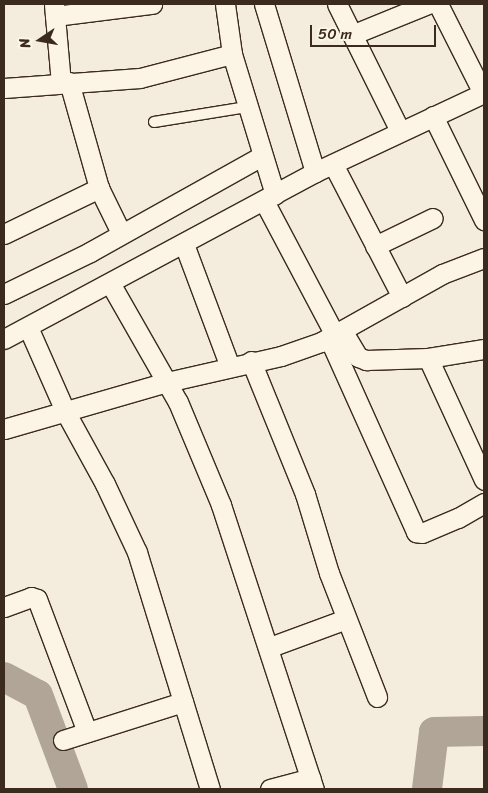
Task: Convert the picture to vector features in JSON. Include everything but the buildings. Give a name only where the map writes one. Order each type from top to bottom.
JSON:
[{"type":"street","points":[[120,233],[98,188],[65,82],[55,10],[152,4]]},
{"type":"street","points":[[225,4],[232,54],[262,156],[270,198],[336,335],[416,532],[422,533],[458,518],[484,504]]},
{"type":"street","points":[[264,4],[315,172]]},
{"type":"street","points":[[336,4],[354,34],[400,131]]},
{"type":"street","points":[[354,34],[428,4]]},
{"type":"street","points":[[4,339],[270,198],[315,172],[484,93],[438,4]]},
{"type":"street","points":[[4,88],[65,82],[140,78],[232,54]]},
{"type":"street","points":[[434,116],[484,220]]},
{"type":"street","points":[[4,294],[262,156]]},
{"type":"street","points":[[332,164],[402,297]]},
{"type":"street","points":[[4,234],[98,188]]},
{"type":"street","points":[[375,246],[433,218]]},
{"type":"street","points":[[184,244],[230,367]]},
{"type":"street","points":[[4,429],[66,413],[167,382],[251,361],[281,356],[336,335],[442,274],[484,258]]},
{"type":"street","points":[[110,283],[167,382],[220,504],[270,647],[312,784],[270,789]]},
{"type":"street","points":[[28,326],[66,413],[105,484],[137,552],[210,789]]},
{"type":"street","points":[[336,335],[362,360],[428,358],[484,349]]},
{"type":"street","points":[[428,358],[484,480]]},
{"type":"street","points":[[251,361],[305,494],[346,619],[377,697]]},
{"type":"street","points":[[4,606],[31,597],[37,599],[86,732]]},
{"type":"street","points":[[270,647],[346,619]]},
{"type":"street","points":[[63,740],[184,702]]},
{"type":"lane","points":[[154,122],[247,107]]},
{"type":"waterway","points":[[4,677],[38,695],[73,789]]},
{"type":"waterway","points":[[427,789],[434,732],[484,731]]}]
